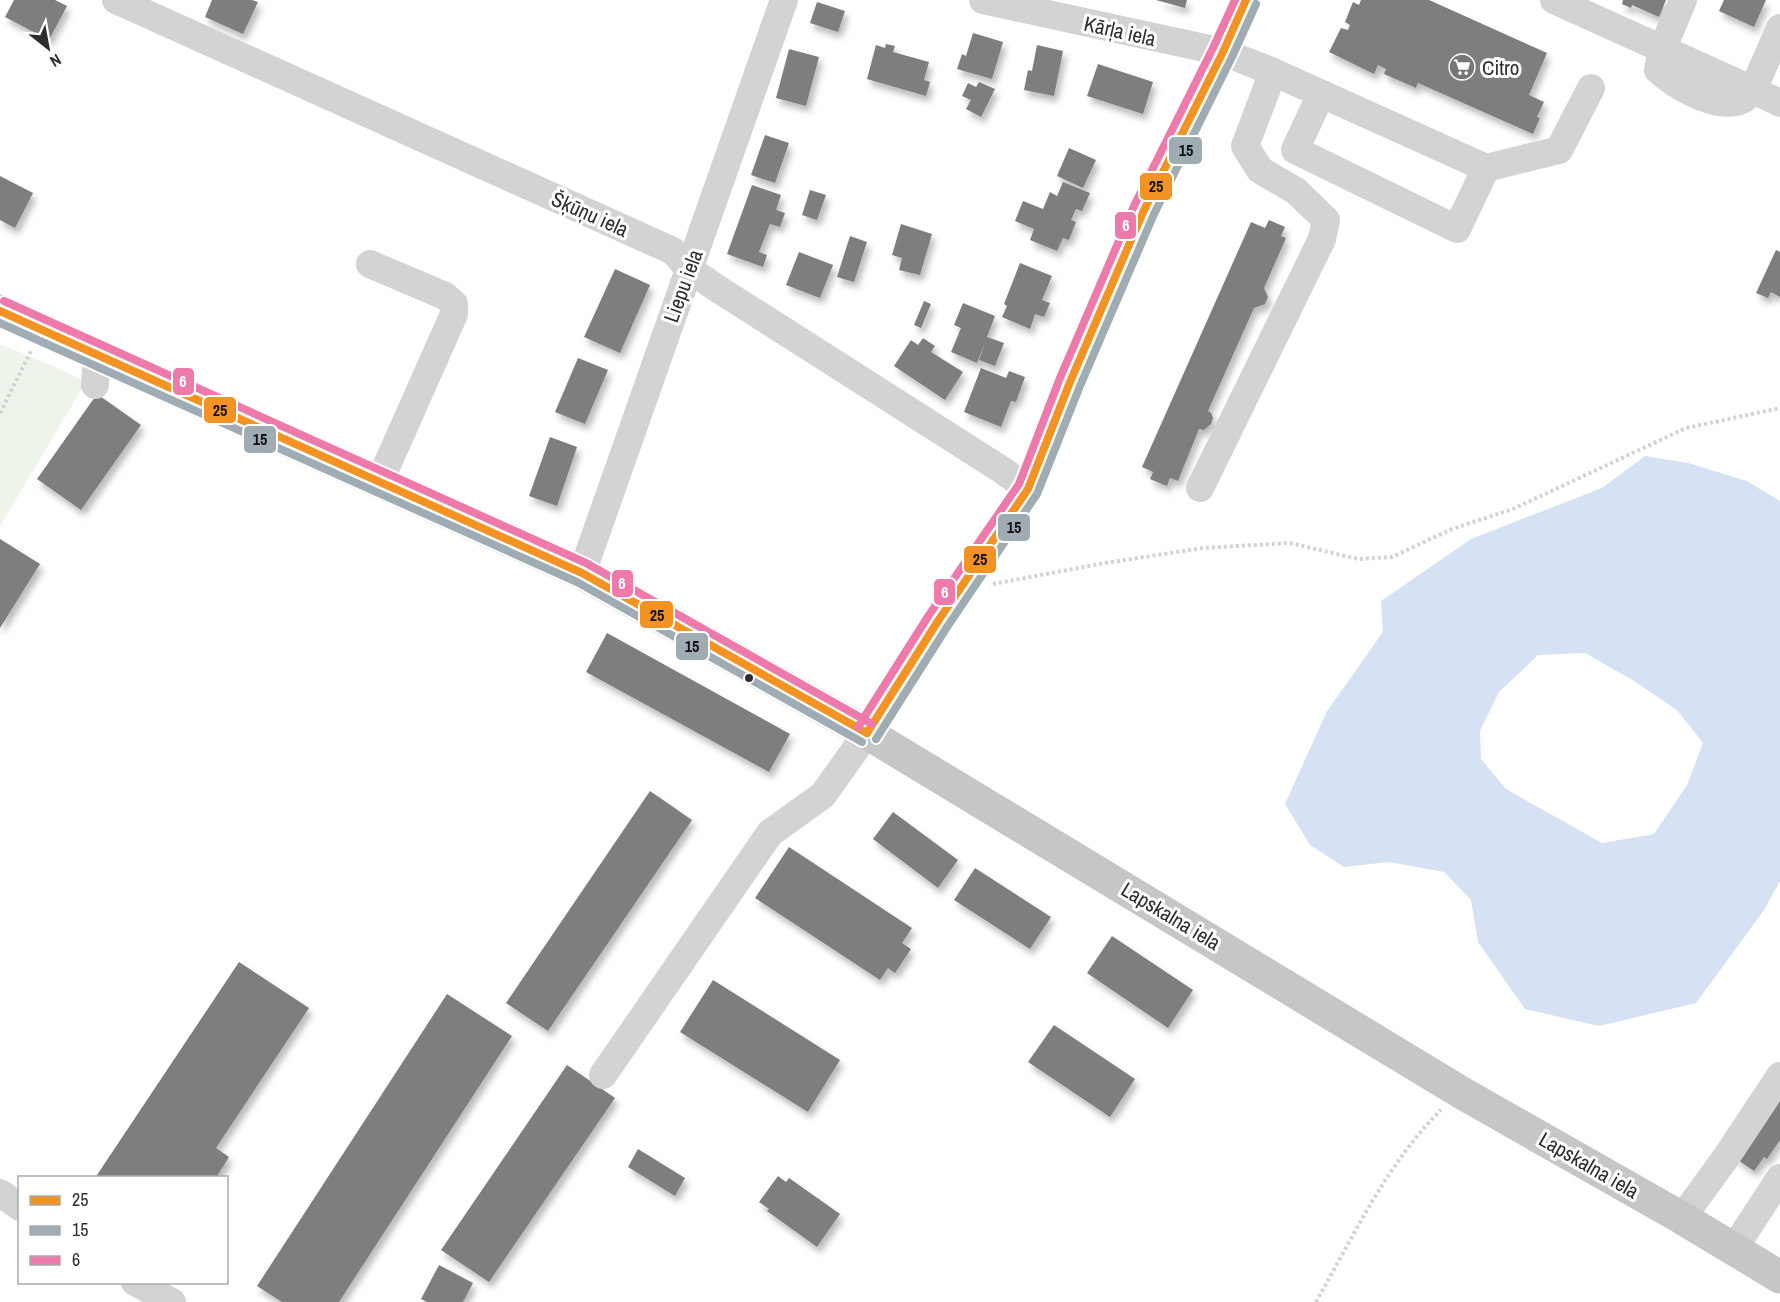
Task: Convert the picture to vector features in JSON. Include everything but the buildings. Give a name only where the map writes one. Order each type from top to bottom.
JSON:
[{"type":"main road","name":"Lapskalna iela","points":[[0,311],[98,371],[379,483],[582,573],[867,733],[1462,1093],[1682,1218],[1780,1277]]},
{"type":"street","name":"Šķūņu iela","points":[[116,0],[673,252],[689,269],[1028,489]]},
{"type":"street","name":"Liepu iela","points":[[582,573],[784,0]]},
{"type":"street","points":[[603,1075],[770,833],[823,795],[867,733],[938,621],[1028,489],[1070,382],[1144,210],[1223,52],[1246,0]]},
{"type":"street","points":[[1554,0],[1780,103]]},
{"type":"street","points":[[1662,50],[1683,0]]},
{"type":"street","name":"Kārļa iela","points":[[997,1],[1223,52],[1271,71],[1486,168]]},
{"type":"street","points":[[1753,90],[1780,27]]},
{"type":"street","points":[[1200,488],[1322,239],[1326,220],[1296,191],[1260,170],[1245,146],[1271,71]]},
{"type":"street","points":[[1321,94],[1295,150],[1457,229],[1486,168],[1559,150],[1591,88]]},
{"type":"street","points":[[370,264],[446,296],[454,304],[454,314],[379,483]]},
{"type":"street","points":[[1682,1218],[1727,1156],[1780,1076]]},
{"type":"street","points":[[1733,1250],[1780,1178]]},
{"type":"street","points":[[0,1193],[18,1205]]},
{"type":"street","points":[[139,1284],[172,1302]]},
{"type":"path","points":[[0,412],[32,351]]},
{"type":"path","points":[[991,585],[1105,563],[1203,548],[1290,543],[1358,559],[1392,557],[1452,529],[1513,509],[1686,428],[1780,408]]},
{"type":"path","points":[[1316,1302],[1361,1222],[1398,1164],[1430,1122],[1462,1093]]},
{"type":"shaded area","points":[[0,344],[86,382],[0,526]]},
{"type":"water","points":[[1645,456],[1688,463],[1747,481],[1780,501],[1780,881],[1764,910],[1696,1003],[1599,1026],[1525,1009],[1478,942],[1471,900],[1444,872],[1389,862],[1344,867],[1310,845],[1285,804],[1327,711],[1383,632],[1381,601],[1471,539],[1602,488]],"holes":[[[1585,653],[1634,681],[1677,710],[1703,743],[1687,785],[1654,834],[1602,843],[1506,789],[1481,759],[1480,731],[1499,692],[1538,655]]]},
{"type":"transit line","name":"6","points":[[858,727],[929,615],[1019,484],[1060,378],[1134,206],[1235,0]]},
{"type":"transit line","name":"25","points":[[867,733],[938,621],[1028,489],[1070,382],[1144,210],[1223,52],[1246,0]]},
{"type":"transit line","name":"15","points":[[876,739],[947,627],[1037,494],[1080,386],[1154,214],[1256,4]]},
{"type":"transit line","name":"6","points":[[4,301],[586,563],[872,724]]},
{"type":"transit line","name":"25","points":[[0,311],[582,573],[867,733]]},
{"type":"transit line","name":"15","points":[[0,323],[577,582],[862,742]]},
{"type":"place","name":"Citro","points":[[1462,67]]}]
